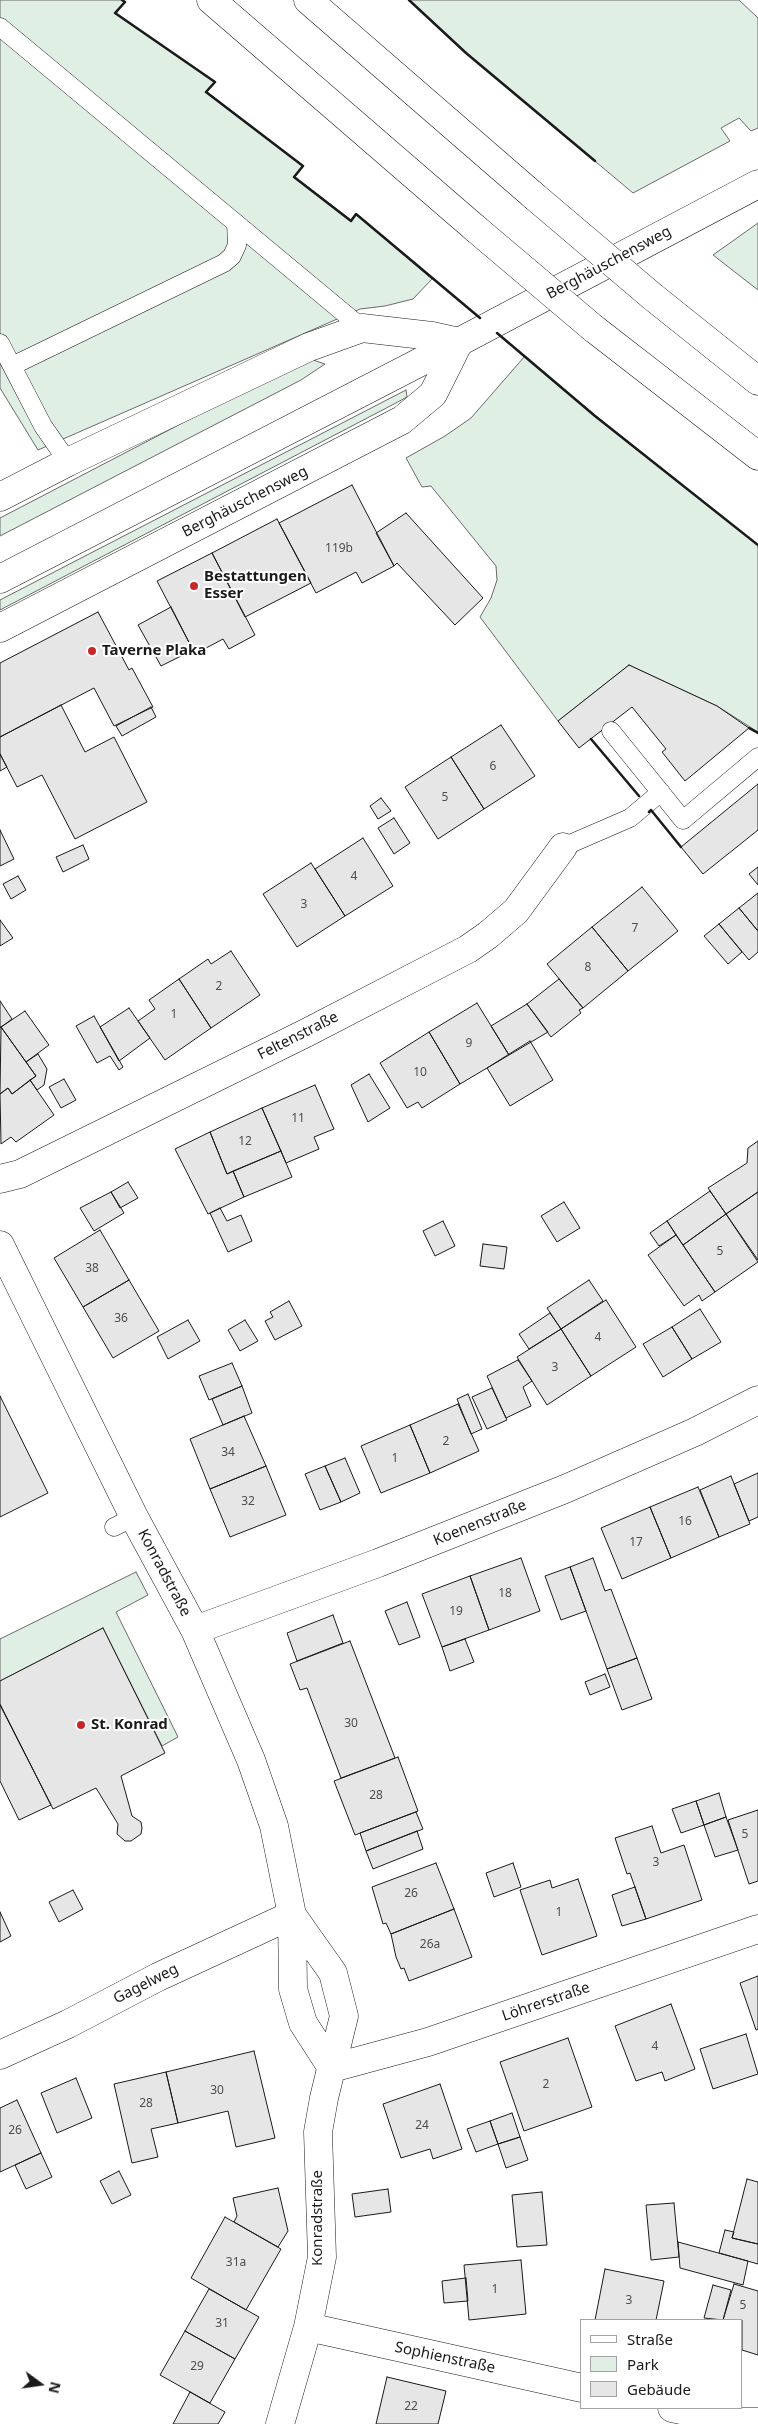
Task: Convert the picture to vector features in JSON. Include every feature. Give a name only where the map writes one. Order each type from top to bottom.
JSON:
[{"type":"main road","points":[[211,0],[593,328],[758,456]]},
{"type":"main road","points":[[308,0],[653,297],[758,381]]},
{"type":"main road","name":"Berghäuschensweg","points":[[0,579],[459,342],[758,184]]},
{"type":"main road","points":[[0,497],[68,462],[309,347],[362,328],[409,333],[459,342]]},
{"type":"main road","name":"Berghäuschensweg","points":[[0,628],[402,420],[433,394],[459,342]]},
{"type":"main road","name":"Feltenstraße","points":[[0,1179],[29,1170],[297,1037],[468,949],[516,911],[563,847]]},
{"type":"main road","name":"Konradstraße","points":[[0,1245],[124,1522],[195,1630],[251,1760],[274,1826],[292,1916],[293,1989],[303,2023],[332,2068]]},
{"type":"main road","name":"Koenenstraße","points":[[195,1630],[378,1563],[565,1489],[695,1432],[758,1400]]},
{"type":"main road","name":"Konradstraße","points":[[280,2424],[308,2327],[322,2257],[318,2132],[344,2016],[333,1974],[292,1916]]},
{"type":"main road","name":"Gagelweg","points":[[0,2055],[68,2024],[158,1977],[292,1916]]},
{"type":"main road","name":"Löhrerstraße","points":[[332,2068],[428,2042],[758,1929]]},
{"type":"main road","name":"Sophienstraße","points":[[308,2327],[580,2388]]},
{"type":"main road","points":[[677,2409],[736,2422],[758,2422]]},
{"type":"lane","points":[[0,27],[362,328]]},
{"type":"lane","points":[[12,366],[224,263],[232,256],[237,245],[236,223]]},
{"type":"lane","points":[[0,343],[44,426],[68,462]]},
{"type":"lane","points":[[611,731],[683,820],[758,757]]},
{"type":"lane","points":[[563,847],[630,818],[661,792]]},
{"type":"green space","points":[[0,0],[122,0],[125,2],[116,14],[215,82],[207,92],[303,166],[295,177],[351,220],[356,214],[432,279],[413,299],[385,306],[360,309],[38,450],[0,388]]},
{"type":"green space","points":[[409,0],[739,0],[758,18],[758,128],[751,131],[739,118],[721,128],[730,141],[633,193],[466,53]]},
{"type":"green space","points":[[758,223],[758,290],[713,255]]},
{"type":"green space","points":[[525,356],[596,416],[758,545],[758,732],[717,706],[629,665],[558,721],[480,617],[491,598],[497,580],[496,566],[431,486],[422,487],[406,458],[445,436],[471,418]]},
{"type":"green space","points":[[310,359],[325,364],[301,380],[0,536],[0,518],[288,368]]},
{"type":"green space","points":[[406,390],[407,397],[0,610],[0,600]]},
{"type":"green space","points":[[136,1572],[148,1595],[116,1612],[178,1737],[162,1746],[103,1628],[0,1681],[0,1639]]},
{"type":"building","points":[[352,485],[394,566],[362,583],[356,572],[316,593],[279,523]]},
{"type":"building","points":[[406,513],[483,598],[455,625],[397,563],[394,566],[376,533]]},
{"type":"building","points":[[277,519],[311,583],[245,617],[212,553]]},
{"type":"building","points":[[212,553],[255,635],[229,649],[223,639],[195,654],[157,581]]},
{"type":"building","points":[[171,607],[193,650],[161,666],[138,625]]},
{"type":"building","points":[[98,612],[129,670],[132,668],[153,707],[114,726],[94,688],[0,737],[0,663]]},
{"type":"building","points":[[629,665],[717,706],[749,728],[685,781],[662,752],[666,749],[632,707],[579,748],[558,721]]},
{"type":"building","points":[[61,705],[85,752],[114,737],[147,802],[75,839],[42,775],[17,787],[0,754],[0,737]]},
{"type":"building","points":[[151,707],[156,717],[122,736],[116,726]]},
{"type":"building","points":[[501,725],[535,776],[484,809],[451,757]]},
{"type":"building","points":[[0,754],[7,767],[0,771]]},
{"type":"building","points":[[451,757],[484,809],[438,839],[405,787]]},
{"type":"building","points":[[758,784],[758,830],[703,874],[681,847]]},
{"type":"building","points":[[381,798],[391,811],[378,819],[370,806]]},
{"type":"building","points":[[394,818],[410,843],[394,854],[378,828]]},
{"type":"building","points":[[0,830],[14,859],[0,866]]},
{"type":"building","points":[[363,838],[393,886],[345,916],[315,869]]},
{"type":"building","points":[[83,845],[89,859],[63,872],[56,857]]},
{"type":"building","points":[[311,863],[345,916],[297,947],[263,894]]},
{"type":"building","points":[[758,867],[758,885],[749,874]]},
{"type":"building","points":[[18,876],[26,890],[11,899],[3,884]]},
{"type":"building","points":[[642,887],[678,931],[628,971],[592,927]]},
{"type":"building","points":[[758,893],[758,930],[757,930],[739,908]]},
{"type":"building","points":[[739,908],[758,931],[758,952],[749,960],[719,924]]},
{"type":"building","points":[[0,920],[13,938],[0,946]]},
{"type":"building","points":[[719,924],[742,952],[728,964],[704,936]]},
{"type":"building","points":[[592,927],[628,971],[583,1008],[547,964]]},
{"type":"building","points":[[231,951],[260,995],[211,1028],[179,979],[208,959],[211,964]]},
{"type":"building","points":[[179,979],[211,1028],[165,1060],[138,1021],[155,1009],[149,1000]]},
{"type":"building","points":[[559,979],[583,1008],[579,1010],[581,1013],[551,1037],[527,1004]]},
{"type":"building","points":[[0,1001],[12,1019],[0,1028]]},
{"type":"building","points":[[477,1003],[509,1055],[460,1084],[429,1032]]},
{"type":"building","points":[[527,1004],[548,1032],[509,1055],[491,1026]]},
{"type":"building","points":[[129,1008],[150,1038],[119,1061],[100,1027]]},
{"type":"building","points":[[25,1011],[49,1045],[26,1062],[1,1027]]},
{"type":"building","points":[[94,1016],[123,1067],[119,1070],[110,1056],[97,1063],[76,1026]]},
{"type":"building","points":[[1,1027],[36,1076],[12,1094],[8,1088],[0,1094]]},
{"type":"building","points":[[429,1032],[460,1084],[422,1108],[418,1102],[407,1108],[380,1063]]},
{"type":"building","points":[[530,1041],[553,1080],[510,1106],[487,1068]]},
{"type":"building","points":[[38,1054],[47,1069],[44,1085],[37,1090],[30,1080],[36,1076],[26,1062]]},
{"type":"building","points":[[369,1074],[390,1108],[368,1122],[351,1085]]},
{"type":"building","points":[[64,1079],[76,1100],[61,1108],[49,1087]]},
{"type":"building","points":[[30,1080],[54,1115],[16,1142],[11,1137],[1,1144],[0,1094],[8,1088],[12,1094]]},
{"type":"building","points":[[315,1085],[334,1129],[314,1137],[319,1149],[286,1163],[262,1108]]},
{"type":"building","points":[[262,1108],[281,1151],[227,1174],[210,1132]]},
{"type":"building","points":[[210,1132],[227,1174],[233,1171],[244,1197],[208,1214],[175,1149]]},
{"type":"building","points":[[758,1141],[758,1192],[726,1214],[708,1188],[747,1163],[748,1148]]},
{"type":"building","points":[[281,1151],[292,1177],[244,1197],[233,1171]]},
{"type":"building","points":[[128,1182],[138,1198],[120,1208],[111,1192]]},
{"type":"building","points":[[710,1191],[726,1214],[683,1245],[667,1221]]},
{"type":"building","points":[[111,1192],[124,1213],[94,1231],[80,1208]]},
{"type":"building","points":[[758,1192],[758,1260],[726,1214]]},
{"type":"building","points":[[564,1202],[580,1228],[557,1242],[541,1216]]},
{"type":"building","points":[[220,1208],[227,1221],[241,1215],[252,1241],[228,1252],[210,1213]]},
{"type":"building","points":[[726,1214],[758,1262],[715,1292],[683,1245]]},
{"type":"building","points":[[443,1221],[455,1246],[435,1256],[423,1231]]},
{"type":"building","points":[[667,1221],[676,1235],[659,1246],[650,1233]]},
{"type":"building","points":[[100,1230],[129,1280],[83,1307],[54,1258]]},
{"type":"building","points":[[676,1235],[715,1292],[702,1301],[699,1295],[684,1306],[648,1255]]},
{"type":"building","points":[[483,1244],[507,1247],[504,1269],[480,1266]]},
{"type":"building","points":[[129,1280],[159,1331],[113,1358],[83,1307]]},
{"type":"building","points":[[589,1280],[603,1301],[561,1329],[547,1308]]},
{"type":"building","points":[[606,1300],[636,1347],[591,1376],[561,1329]]},
{"type":"building","points":[[289,1301],[302,1326],[275,1340],[265,1321],[273,1317],[270,1312]]},
{"type":"building","points":[[700,1309],[721,1342],[692,1359],[672,1327]]},
{"type":"building","points":[[550,1313],[561,1329],[529,1349],[519,1334]]},
{"type":"building","points":[[188,1320],[200,1341],[168,1359],[157,1337]]},
{"type":"building","points":[[245,1320],[258,1341],[240,1351],[228,1330]]},
{"type":"building","points":[[672,1327],[692,1359],[663,1377],[643,1344]]},
{"type":"building","points":[[561,1329],[591,1376],[547,1405],[517,1357]]},
{"type":"building","points":[[518,1360],[532,1381],[523,1387],[531,1406],[506,1418],[487,1376]]},
{"type":"building","points":[[232,1363],[242,1386],[209,1400],[199,1376]]},
{"type":"building","points":[[242,1386],[252,1413],[223,1425],[212,1399]]},
{"type":"building","points":[[492,1388],[507,1420],[487,1429],[472,1397]]},
{"type":"building","points":[[468,1394],[482,1429],[471,1434],[457,1399]]},
{"type":"building","points":[[0,1396],[48,1493],[0,1517]]},
{"type":"building","points":[[458,1404],[479,1451],[430,1473],[410,1425]]},
{"type":"building","points":[[244,1416],[266,1466],[210,1489],[190,1439]]},
{"type":"building","points":[[410,1425],[430,1473],[381,1493],[361,1446]]},
{"type":"building","points":[[345,1458],[360,1493],[341,1502],[325,1466]]},
{"type":"building","points":[[266,1466],[286,1515],[230,1537],[210,1489]]},
{"type":"building","points":[[325,1466],[341,1502],[320,1510],[305,1474]]},
{"type":"building","points":[[758,1473],[758,1517],[749,1521],[734,1484]]},
{"type":"building","points":[[731,1476],[750,1524],[719,1537],[700,1490]]},
{"type":"building","points":[[698,1487],[719,1537],[671,1558],[650,1507]]},
{"type":"building","points":[[650,1507],[671,1558],[622,1579],[601,1528]]},
{"type":"building","points":[[521,1558],[540,1611],[489,1630],[470,1576]]},
{"type":"building","points":[[593,1558],[605,1591],[611,1589],[637,1658],[607,1669],[570,1567]]},
{"type":"building","points":[[570,1567],[586,1611],[561,1620],[545,1576]]},
{"type":"building","points":[[470,1576],[489,1630],[442,1647],[422,1594]]},
{"type":"building","points":[[407,1602],[420,1637],[399,1645],[385,1611]]},
{"type":"building","points":[[333,1615],[343,1643],[297,1661],[287,1633]]},
{"type":"building","name":"St. Konrad","points":[[103,1628],[165,1753],[121,1776],[132,1816],[141,1822],[142,1828],[141,1834],[131,1841],[125,1841],[117,1834],[118,1824],[96,1788],[53,1809],[0,1704],[0,1681]]},
{"type":"building","points":[[465,1639],[474,1662],[450,1671],[442,1647]]},
{"type":"building","points":[[350,1641],[395,1758],[341,1778],[307,1688],[300,1690],[290,1664]]},
{"type":"building","points":[[637,1658],[652,1699],[622,1710],[607,1669]]},
{"type":"building","points":[[605,1674],[610,1687],[590,1695],[585,1682]]},
{"type":"building","points":[[0,1705],[51,1805],[19,1820],[0,1781]]},
{"type":"building","points":[[398,1757],[418,1811],[355,1835],[334,1781]]},
{"type":"building","points":[[719,1793],[726,1817],[704,1825],[696,1801]]},
{"type":"building","points":[[696,1801],[704,1825],[681,1833],[672,1809]]},
{"type":"building","points":[[758,1810],[758,1881],[749,1884],[728,1820]]},
{"type":"building","points":[[416,1812],[423,1829],[366,1851],[360,1833]]},
{"type":"building","points":[[726,1817],[738,1850],[715,1857],[704,1825]]},
{"type":"building","points":[[652,1826],[661,1853],[684,1845],[702,1900],[646,1919],[630,1873],[627,1874],[615,1838]]},
{"type":"building","points":[[417,1831],[423,1849],[373,1869],[366,1851]]},
{"type":"building","points":[[436,1863],[454,1909],[391,1934],[386,1923],[383,1924],[372,1887]]},
{"type":"building","points":[[513,1863],[521,1887],[494,1897],[486,1873]]},
{"type":"building","points":[[578,1879],[597,1936],[542,1955],[520,1890],[550,1880],[552,1888]]},
{"type":"building","points":[[635,1887],[646,1919],[622,1926],[612,1895]]},
{"type":"building","points":[[73,1890],[83,1909],[59,1922],[49,1902]]},
{"type":"building","points":[[454,1909],[472,1957],[409,1981],[404,1968],[401,1969],[396,1957],[391,1934]]},
{"type":"building","points":[[0,1912],[11,1936],[0,1942]]},
{"type":"building","points":[[758,1976],[758,2029],[756,2030],[740,1983]]},
{"type":"building","points":[[671,2004],[695,2069],[665,2081],[662,2072],[636,2081],[615,2026]]},
{"type":"building","points":[[746,2034],[758,2074],[713,2089],[700,2049]]},
{"type":"building","points":[[568,2038],[592,2107],[524,2131],[500,2062]]},
{"type":"building","points":[[254,2051],[275,2138],[236,2147],[228,2111],[178,2123],[166,2072]]},
{"type":"building","points":[[166,2072],[178,2123],[151,2129],[158,2157],[132,2163],[114,2084]]},
{"type":"building","points":[[76,2078],[92,2118],[57,2133],[41,2093]]},
{"type":"building","points":[[440,2084],[462,2149],[433,2159],[430,2149],[401,2158],[383,2104]]},
{"type":"building","points":[[17,2100],[41,2153],[0,2172],[0,2108]]},
{"type":"building","points":[[512,2113],[520,2137],[498,2144],[490,2121]]},
{"type":"building","points":[[490,2121],[498,2144],[476,2152],[467,2129]]},
{"type":"building","points":[[520,2137],[528,2160],[506,2168],[498,2144]]},
{"type":"building","points":[[41,2153],[52,2177],[26,2189],[15,2165]]},
{"type":"building","points":[[119,2171],[131,2195],[112,2204],[100,2181]]},
{"type":"building","points":[[747,2179],[758,2182],[758,2244],[732,2238]]},
{"type":"building","points":[[278,2188],[288,2231],[278,2247],[234,2222],[237,2216],[233,2198]]},
{"type":"building","points":[[388,2189],[391,2212],[355,2217],[352,2194]]},
{"type":"building","points":[[542,2192],[547,2245],[517,2247],[512,2195]]},
{"type":"building","points":[[674,2203],[679,2257],[651,2260],[646,2205]]},
{"type":"building","points":[[225,2217],[281,2249],[246,2310],[191,2278]]},
{"type":"building","points":[[725,2230],[734,2232],[732,2238],[758,2244],[758,2264],[719,2253]]},
{"type":"building","points":[[678,2242],[748,2261],[743,2285],[680,2268]]},
{"type":"building","points":[[521,2260],[526,2314],[469,2320],[464,2265]]},
{"type":"building","points":[[605,2269],[664,2281],[656,2319],[595,2319]]},
{"type":"building","points":[[466,2278],[468,2301],[444,2303],[442,2281]]},
{"type":"building","points":[[734,2284],[758,2291],[758,2355],[743,2350],[743,2319],[723,2319]]},
{"type":"building","points":[[713,2285],[731,2290],[723,2319],[704,2318]]},
{"type":"building","points":[[209,2289],[259,2317],[235,2359],[185,2331]]},
{"type":"building","points":[[185,2331],[235,2359],[210,2403],[160,2375]]},
{"type":"building","points":[[387,2377],[446,2391],[438,2424],[376,2424]]},
{"type":"building","points":[[190,2392],[225,2412],[218,2424],[173,2424]]},
{"type":"wall","points":[[122,0],[125,2],[115,13],[215,82],[206,92],[303,166],[294,177],[351,221],[356,214],[480,318]]},
{"type":"wall","points":[[409,0],[466,53],[595,161]]},
{"type":"wall","points":[[497,333],[595,416],[758,545]]},
{"type":"wall","points":[[749,728],[758,733]]},
{"type":"wall","points":[[591,739],[639,796]]},
{"type":"wall","points":[[649,812],[651,810],[681,847]]},
{"type":"place","name":"Bestattungen Esser","points":[[194,586]]},
{"type":"place","name":"Taverne Plaka","points":[[92,651]]},
{"type":"place","name":"St. Konrad","points":[[81,1725]]}]
